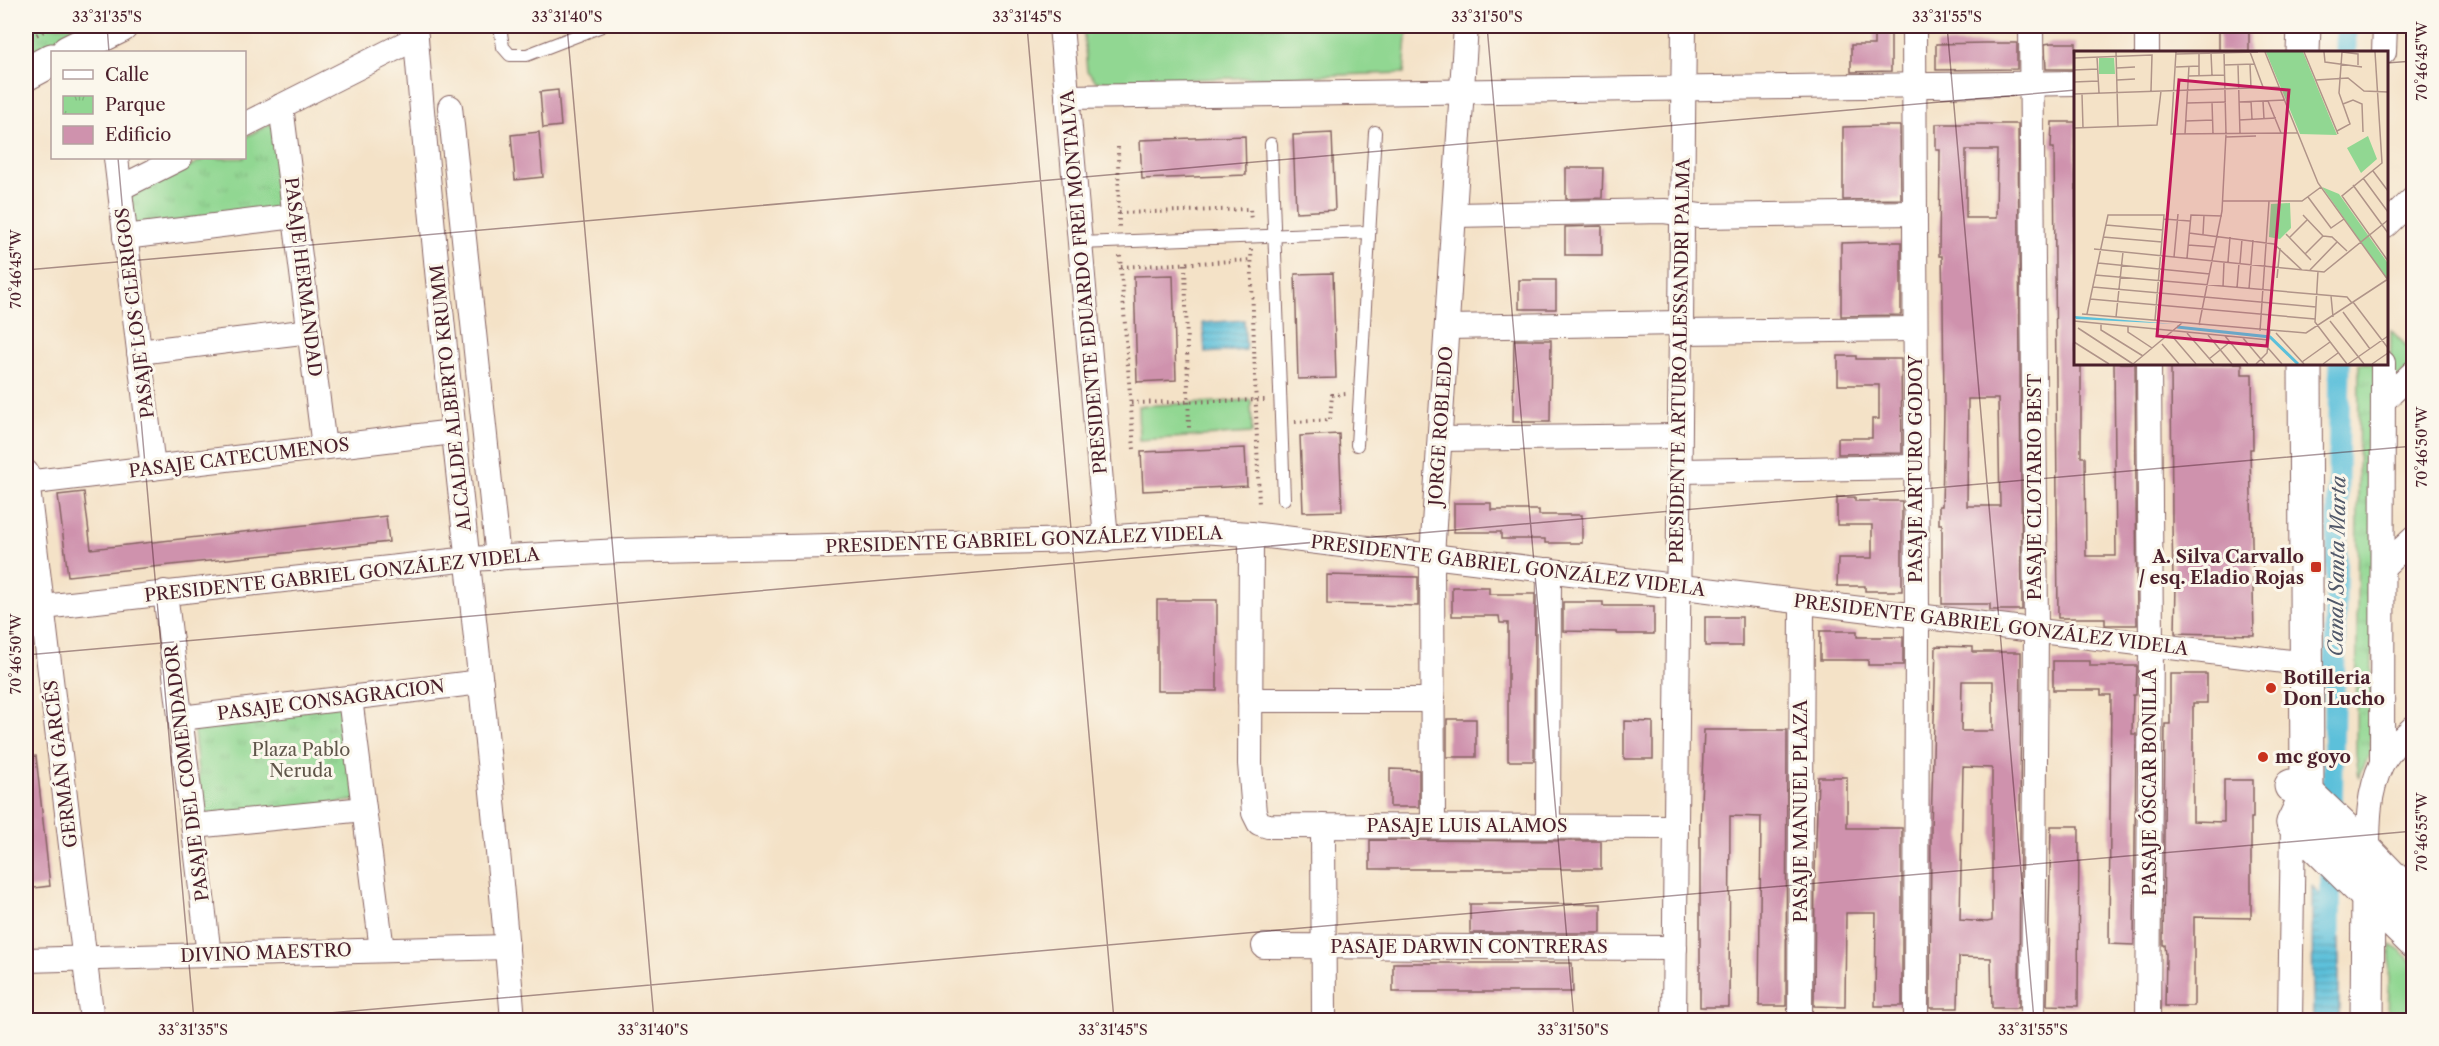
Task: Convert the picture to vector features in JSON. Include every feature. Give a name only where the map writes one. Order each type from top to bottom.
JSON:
[{"type":"street","name":"PRESIDENTE EDUARDO FREI MONTALVA","points":[[1061,26],[1106,539]]},
{"type":"street","name":"JORGE ROBLEDO","points":[[1433,826],[1432,556],[1466,26]]},
{"type":"street","name":"PRESIDENTE ARTURO ALESSANDRI PALMA","points":[[1674,1020],[1684,26]]},
{"type":"street","name":"PASAJE ARTURO GODOY","points":[[1914,26],[1917,616],[1916,1020]]},
{"type":"street","name":"PASAJE CLOTARIO BEST","points":[[2031,26],[2036,630],[2033,1020]]},
{"type":"street","points":[[2147,26],[2147,51]]},
{"type":"street","points":[[2284,26],[2284,51]]},
{"type":"street","points":[[2303,51],[2304,26]]},
{"type":"street","points":[[2384,51],[2385,26]]},
{"type":"street","points":[[246,124],[415,32]]},
{"type":"street","name":"ALCALDE ALBERTO KRUMM","points":[[415,32],[513,1020]]},
{"type":"street","points":[[71,51],[109,38]]},
{"type":"street","points":[[26,74],[51,61]]},
{"type":"street","points":[[1067,97],[2074,83]]},
{"type":"street","name":"PASAJE HERMANDAD","points":[[281,106],[324,447]]},
{"type":"street","points":[[450,107],[498,558]]},
{"type":"street","name":"PASAJE LOS CLERIGOS","points":[[116,159],[153,468]]},
{"type":"street","points":[[120,188],[178,159]]},
{"type":"street","points":[[2388,223],[2414,198]]},
{"type":"street","points":[[1454,215],[1664,211],[1700,216],[1915,213]]},
{"type":"street","points":[[126,237],[295,216]]},
{"type":"street","points":[[1447,327],[1915,329]]},
{"type":"street","points":[[139,352],[310,331]]},
{"type":"street","name":"PASAJE ÓSCAR BONILLA","points":[[2148,1020],[2151,645],[2149,364]]},
{"type":"street","points":[[2288,364],[2304,810],[2290,1020]]},
{"type":"street","points":[[2300,663],[2305,364]]},
{"type":"street","points":[[2382,763],[2383,364]]},
{"type":"street","points":[[2383,401],[2414,372]]},
{"type":"street","name":"PASAJE CATECUMENOS","points":[[26,480],[153,468],[453,432]]},
{"type":"street","points":[[1440,439],[1679,436]]},
{"type":"street","points":[[1679,471],[1916,467]]},
{"type":"street","name":"GERMÁN GARCÉS","points":[[26,480],[34,608],[92,1020]]},
{"type":"street","name":"PRESIDENTE GABRIEL GONZÁLEZ VIDELA","points":[[34,608],[469,559],[620,551],[1106,539],[1199,531],[1251,534],[2300,663]]},
{"type":"street","points":[[1251,534],[1250,700],[1433,700]]},
{"type":"street","points":[[2383,567],[2414,537]]},
{"type":"street","points":[[1548,826],[1549,570]]},
{"type":"street","name":"PASAJE DEL COMENDADOR","points":[[165,592],[209,955]]},
{"type":"street","name":"PASAJE MANUEL PLAZA","points":[[1800,1020],[1802,602]]},
{"type":"street","name":"PASAJE CONSAGRACION","points":[[181,718],[481,682]]},
{"type":"street","points":[[350,698],[382,950]]},
{"type":"street","name":"PASAJE LUIS ALAMOS","points":[[1250,700],[1250,774],[1254,813],[1259,823],[1268,826],[1676,827]]},
{"type":"street","points":[[2367,1020],[2361,891],[2362,847],[2376,776],[2394,746],[2414,727]]},
{"type":"street","points":[[194,826],[364,809]]},
{"type":"street","points":[[2304,810],[2362,847],[2414,900]]},
{"type":"street","points":[[2304,810],[2361,891],[2414,942]]},
{"type":"street","points":[[1323,826],[1324,1020]]},
{"type":"street","name":"PASAJE DARWIN CONTRERAS","points":[[1263,946],[1675,948]]},
{"type":"street","name":"DIVINO MAESTRO","points":[[26,960],[507,947]]},
{"type":"lane","points":[[500,26],[503,47],[510,55],[517,56],[527,55],[602,26]]},
{"type":"lane","points":[[1356,445],[1375,132]]},
{"type":"lane","points":[[1270,144],[1284,499]]},
{"type":"lane","points":[[1080,243],[1369,232]]},
{"type":"path","points":[[26,40],[54,26]]},
{"type":"path","points":[[1118,147],[1119,242],[1134,450]]},
{"type":"path","points":[[1119,213],[1250,209],[1259,507]]},
{"type":"path","points":[[1121,267],[1251,260]]},
{"type":"path","points":[[1185,264],[1189,429]]},
{"type":"path","points":[[1294,422],[1330,420],[1332,395],[1346,394],[1347,383]]},
{"type":"path","points":[[1131,403],[1280,399]]},
{"type":"green space","points":[[26,26],[97,26],[26,62]]},
{"type":"green space","points":[[1083,26],[1408,26],[1404,73],[1097,82],[1087,71]]},
{"type":"green space","points":[[276,121],[287,209],[131,227],[128,198],[204,159],[246,159],[246,136]]},
{"type":"green space","points":[[2391,330],[2413,353],[2414,363],[2390,385]]},
{"type":"green space","points":[[2359,364],[2378,364],[2370,753],[2359,777],[2356,753]]},
{"type":"green space","points":[[1251,400],[1252,433],[1139,440],[1138,406]]},
{"type":"green space","name":"Plaza Pablo Neruda","points":[[340,704],[357,800],[203,822],[193,722]]},
{"type":"green space","points":[[2390,945],[2402,952],[2413,963],[2414,1020],[2388,1020]]},
{"type":"water","points":[[1244,320],[1246,350],[1205,353],[1203,323]]},
{"type":"water","points":[[2312,886],[2339,915],[2339,1020],[2313,1020]]},
{"type":"building","points":[[1874,26],[1891,26],[1891,71],[1851,72],[1851,45],[1874,45]]},
{"type":"building","points":[[2219,26],[2249,26],[2249,51],[2219,51]]},
{"type":"building","points":[[2017,43],[2017,69],[1936,70],[1936,44]]},
{"type":"building","points":[[2076,43],[2074,69],[2046,69],[2045,44]]},
{"type":"building","points":[[558,90],[561,126],[543,128],[540,92]]},
{"type":"building","points":[[2052,122],[2074,122],[2074,364],[2081,364],[2081,457],[2085,457],[2086,556],[2116,556],[2114,364],[2135,364],[2137,625],[2105,625],[2105,618],[2058,618],[2054,148],[2051,148]]},
{"type":"building","points":[[1936,124],[2018,124],[2022,610],[1990,610],[1990,604],[1942,604],[1942,524],[1939,524],[1939,506],[1942,506],[1944,410],[1943,304],[1942,256],[1939,256],[1940,150],[1936,150]],"holes":[[[1966,150],[1997,150],[1996,218],[1966,218]],[[1968,399],[1998,399],[2000,506],[1967,506]]]},
{"type":"building","points":[[1900,126],[1901,199],[1843,200],[1843,127]]},
{"type":"building","points":[[539,132],[543,177],[515,180],[511,135]]},
{"type":"building","points":[[1332,133],[1335,210],[1296,212],[1293,135]]},
{"type":"building","points":[[1245,136],[1246,175],[1142,179],[1140,140]]},
{"type":"building","points":[[1566,168],[1603,168],[1602,198],[1566,199]]},
{"type":"building","points":[[1602,226],[1602,255],[1565,255],[1565,227]]},
{"type":"building","points":[[1901,242],[1901,315],[1841,316],[1841,243]]},
{"type":"building","points":[[1333,273],[1336,378],[1298,379],[1295,274]]},
{"type":"building","points":[[1173,275],[1176,380],[1137,382],[1134,276]]},
{"type":"building","points":[[1519,280],[1556,280],[1556,309],[1519,309]]},
{"type":"building","points":[[1514,340],[1551,340],[1550,422],[1513,422]]},
{"type":"building","points":[[1838,356],[1856,356],[1856,359],[1901,359],[1902,453],[1838,454],[1838,438],[1872,438],[1872,419],[1879,419],[1879,385],[1838,385]]},
{"type":"building","points":[[2171,364],[2242,364],[2242,374],[2252,374],[2253,449],[2250,449],[2254,635],[2175,633],[2176,584],[2173,584]]},
{"type":"building","points":[[1339,434],[1342,511],[1303,512],[1300,436]]},
{"type":"building","points":[[1245,448],[1247,486],[1143,491],[1141,452]]},
{"type":"building","points":[[84,492],[91,549],[386,516],[389,542],[68,576],[58,495]]},
{"type":"building","points":[[1837,497],[1855,497],[1855,501],[1902,501],[1902,591],[1865,591],[1865,586],[1837,586],[1838,558],[1872,558],[1872,525],[1837,525]]},
{"type":"building","points":[[1454,503],[1491,503],[1491,510],[1539,510],[1539,515],[1582,515],[1582,543],[1545,543],[1545,539],[1501,539],[1501,532],[1454,532]]},
{"type":"building","points":[[1327,575],[1418,577],[1418,606],[1327,604]]},
{"type":"building","points":[[1452,587],[1489,587],[1489,594],[1535,594],[1534,761],[1508,761],[1508,623],[1500,623],[1499,616],[1452,616]]},
{"type":"building","points":[[1157,600],[1217,600],[1217,691],[1157,691]]},
{"type":"building","points":[[1563,602],[1603,602],[1603,606],[1654,606],[1654,634],[1563,631]]},
{"type":"building","points":[[1705,617],[1742,617],[1742,646],[1705,646]]},
{"type":"building","points":[[1820,631],[1857,631],[1857,637],[1903,637],[1903,665],[1868,665],[1868,660],[1820,660]]},
{"type":"building","points":[[1936,646],[1973,647],[1973,652],[2021,652],[2019,1008],[1992,1008],[1991,958],[1959,957],[1958,1008],[1930,1008],[1931,829]],"holes":[[[1962,681],[1993,681],[1993,731],[1961,731]],[[1963,767],[1991,768],[1992,770],[1992,921],[1987,922],[1960,920]]]},
{"type":"building","points":[[2053,661],[2090,661],[2090,666],[2137,666],[2136,695],[2133,695],[2132,734],[2136,734],[2134,945],[2109,944],[2111,695],[2101,695],[2101,690],[2053,690]]},
{"type":"building","points":[[2170,674],[2207,674],[2207,703],[2193,703],[2193,821],[2224,822],[2224,780],[2253,780],[2251,918],[2194,917],[2194,1006],[2165,1006],[2166,955],[2165,945],[2163,945],[2165,724],[2170,724]]},
{"type":"building","points":[[1447,719],[1476,719],[1476,757],[1447,757]]},
{"type":"building","points":[[1624,721],[1653,722],[1653,759],[1624,759]]},
{"type":"building","points":[[1704,730],[1787,730],[1786,1006],[1759,1006],[1761,817],[1730,816],[1729,1007],[1700,1007],[1700,826]]},
{"type":"building","points":[[36,756],[50,886],[26,889],[26,757]]},
{"type":"building","points":[[1390,769],[1419,770],[1419,807],[1390,807]]},
{"type":"building","points":[[1818,777],[1847,777],[1847,828],[1902,828],[1902,1006],[1875,1006],[1876,913],[1846,913],[1845,1007],[1814,1006]]},
{"type":"building","points":[[2051,826],[2079,826],[2078,1006],[2047,1005]]},
{"type":"building","points":[[1370,840],[1601,841],[1601,869],[1370,869]]},
{"type":"building","points":[[1470,904],[1601,904],[1601,933],[1470,933]]},
{"type":"building","points":[[1393,963],[1572,963],[1573,992],[1393,992]]},
{"type":"waterway","name":"Canal Santa Marta","points":[[2346,26],[2346,51]]},
{"type":"waterway","name":"Canal Santa Marta","points":[[2332,821],[2340,364]]},
{"type":"waterway","name":"Canal Santa Marta","points":[[2330,932],[2331,856]]},
{"type":"place","name":"A. Silva Carvallo / esq. Eladio Rojas","points":[[2316,567]]},
{"type":"place","name":"Botilleria Don Lucho","points":[[2271,688]]},
{"type":"place","name":"mc goyo","points":[[2263,757]]}]
